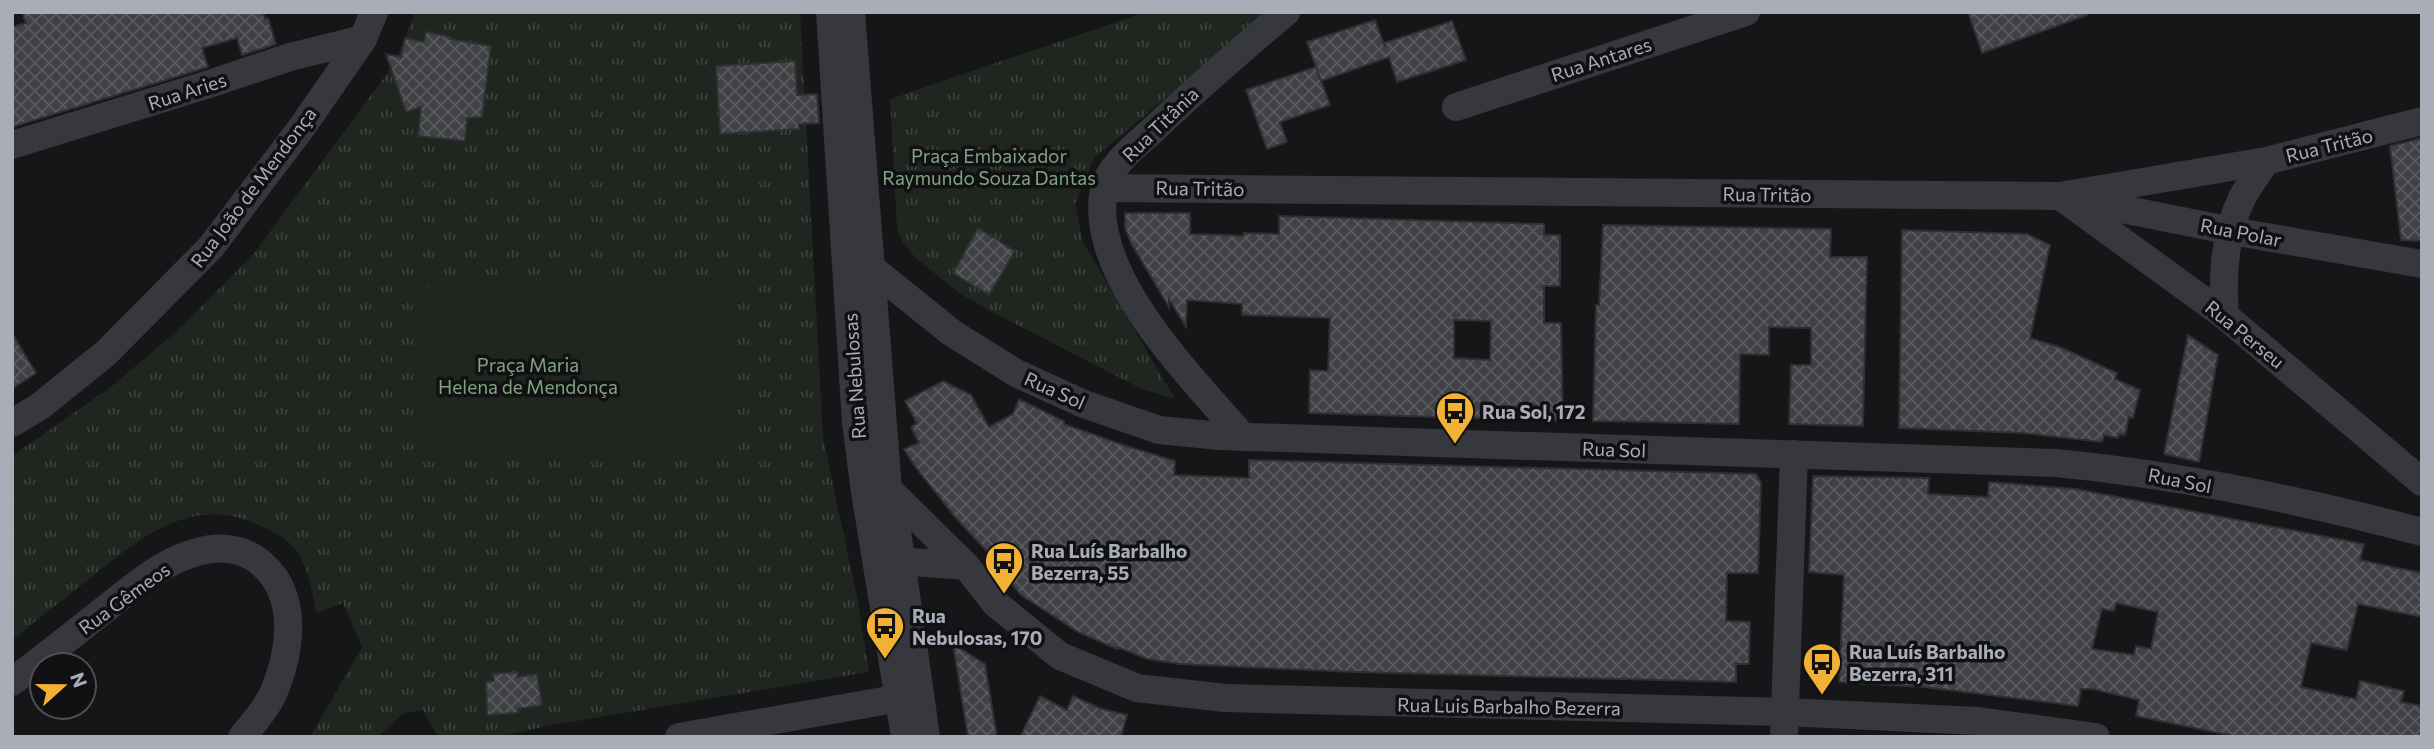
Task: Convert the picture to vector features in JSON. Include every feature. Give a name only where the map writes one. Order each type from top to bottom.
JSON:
[{"type":"street","name":"Rua João de Mendonça","points":[[12,423],[39,407],[106,353],[211,247],[302,127],[363,39],[374,12]]},
{"type":"street","name":"Rua Nebulosas","points":[[830,12],[858,267],[876,491],[896,524],[889,560],[910,697],[926,737]]},
{"type":"street","name":"Rua Nebulosas","points":[[851,12],[858,267]]},
{"type":"street","name":"Rua Titânia","points":[[1104,188],[1122,159],[1213,72],[1286,12]]},
{"type":"street","name":"Rua Antares","points":[[1456,107],[1746,12]]},
{"type":"street","name":"Rua Aries","points":[[12,145],[290,57],[363,39]]},
{"type":"street","name":"Rua Tritão","points":[[1104,188],[2060,196],[2266,161],[2422,121]]},
{"type":"street","points":[[2225,316],[2224,262],[2232,231],[2241,200],[2266,161]]},
{"type":"street","points":[[1104,188],[1108,245],[1122,282],[1156,335],[1243,436]]},
{"type":"street","name":"Rua Polar","points":[[2060,196],[2232,231],[2422,264]]},
{"type":"street","name":"Rua Perseu","points":[[2060,196],[2225,316],[2422,482]]},
{"type":"street","name":"Rua Sol","points":[[858,267],[952,333],[1016,373],[1084,404],[1159,430],[1243,436],[2056,463],[2134,471],[2333,510],[2422,532]]},
{"type":"street","points":[[1785,725],[1794,454]]},
{"type":"street","name":"Rua Luis Barbalho Bezerra","points":[[876,491],[966,566],[996,604],[1060,656],[1137,688],[1225,698],[1785,725],[1978,721],[2096,737]]},
{"type":"street","name":"Rua Gêmeos","points":[[12,682],[165,566],[191,553],[216,548],[241,551],[275,575],[284,593],[288,617],[284,660],[275,690],[242,737]]},
{"type":"street","points":[[889,560],[966,566]]},
{"type":"street","name":"Rua Nebulosas","points":[[905,737],[910,697]]},
{"type":"street","points":[[679,737],[910,697]]},
{"type":"green space","name":"Praça Maria Helena de Mendonça","points":[[415,12],[800,12],[823,438],[857,597],[869,672],[547,726],[498,737],[438,737],[423,710],[404,713],[377,737],[310,737],[362,647],[343,603],[317,613],[305,566],[292,545],[267,529],[226,515],[183,519],[143,539],[12,640],[12,456],[111,387],[178,330],[255,252],[386,75],[399,53]]},
{"type":"green space","name":"Praça Embaixador Raymundo Souza Dantas","points":[[1146,12],[1268,12],[1094,158],[1075,204],[1083,242],[1175,399],[1142,389],[959,293],[916,258],[902,242],[897,228],[890,99]]},
{"type":"green space","points":[[734,279],[739,454],[417,462],[412,287]]},
{"type":"building","points":[[22,12],[263,12],[265,19],[268,18],[276,44],[242,55],[237,38],[202,48],[208,67],[12,127],[12,27],[26,23]]},
{"type":"building","points":[[1968,12],[2087,12],[2087,15],[1982,53]]},
{"type":"building","points":[[1375,20],[1385,47],[1384,43],[1452,21],[1466,60],[1397,82],[1389,57],[1321,81],[1307,42]]},
{"type":"building","points":[[426,32],[491,46],[482,117],[467,118],[465,141],[418,136],[421,107],[406,112],[386,54],[401,57],[405,38],[424,42]]},
{"type":"building","points":[[795,61],[797,95],[817,94],[819,123],[799,124],[799,129],[720,134],[716,66]]},
{"type":"building","points":[[1316,67],[1330,105],[1280,122],[1287,142],[1267,149],[1246,90]]},
{"type":"building","points":[[2422,138],[2422,241],[2401,240],[2390,146]]},
{"type":"building","points":[[1125,213],[1190,213],[1190,234],[1243,236],[1244,233],[1279,234],[1279,216],[1544,224],[1544,235],[1560,235],[1560,286],[1544,286],[1544,323],[1561,323],[1563,421],[1309,413],[1310,370],[1328,371],[1330,318],[1242,315],[1242,304],[1187,300],[1186,327],[1169,299],[1169,307],[1125,228]],"holes":[[[1454,320],[1491,321],[1490,360],[1454,358]]]},
{"type":"building","points":[[1603,225],[1831,229],[1830,257],[1867,257],[1863,426],[1789,424],[1791,365],[1811,365],[1811,328],[1769,327],[1769,355],[1740,354],[1739,424],[1593,421],[1596,305],[1599,305]]},
{"type":"building","points":[[978,228],[1015,251],[989,295],[953,273]]},
{"type":"building","points":[[1902,230],[2027,234],[2050,245],[2030,338],[2062,348],[2117,373],[2115,379],[2140,390],[2133,418],[2129,417],[2125,435],[2119,434],[2118,438],[2104,435],[2102,442],[2023,433],[1899,428]]},
{"type":"building","points":[[12,333],[36,373],[12,389]]},
{"type":"building","points":[[2188,335],[2218,355],[2199,462],[2164,454]]},
{"type":"building","points":[[943,381],[971,395],[989,427],[1013,414],[1019,399],[1064,421],[1064,424],[1175,461],[1174,475],[1249,478],[1249,460],[1756,474],[1761,483],[1758,573],[1727,573],[1726,621],[1750,622],[1749,664],[1736,664],[1736,682],[1355,672],[1179,664],[1148,659],[1117,649],[1078,632],[1021,595],[996,566],[998,563],[955,517],[914,465],[904,449],[919,443],[911,427],[917,423],[905,401]]},
{"type":"building","points":[[1813,476],[1929,478],[1928,494],[1988,497],[1989,482],[2076,489],[2364,544],[2360,560],[2422,573],[2422,617],[2358,604],[2347,650],[2311,643],[2301,687],[2356,699],[2360,681],[2404,691],[2401,702],[2422,706],[2422,737],[2238,737],[2136,716],[2139,700],[2093,689],[2081,689],[2078,706],[1924,687],[1839,682],[1844,575],[1809,572]],"holes":[[[2116,603],[2158,612],[2151,649],[2136,646],[2134,655],[2092,649],[2102,609],[2114,611]]]},
{"type":"building","points":[[953,644],[985,664],[997,737],[968,737]]},
{"type":"building","points":[[517,672],[518,677],[537,674],[542,705],[518,709],[518,713],[487,715],[486,682],[494,681],[493,674]]},
{"type":"building","points":[[1040,696],[1067,710],[1073,696],[1102,709],[1127,715],[1121,737],[1020,737]]},
{"type":"place","name":"Rua Sol, 172","points":[[1455,445]]},
{"type":"place","name":"Rua Luís Barbalho Bezerra, 55","points":[[1004,595]]},
{"type":"place","name":"Rua Nebulosas, 170","points":[[885,660]]},
{"type":"place","name":"Rua Luís Barbalho Bezerra, 311","points":[[1822,696]]}]
